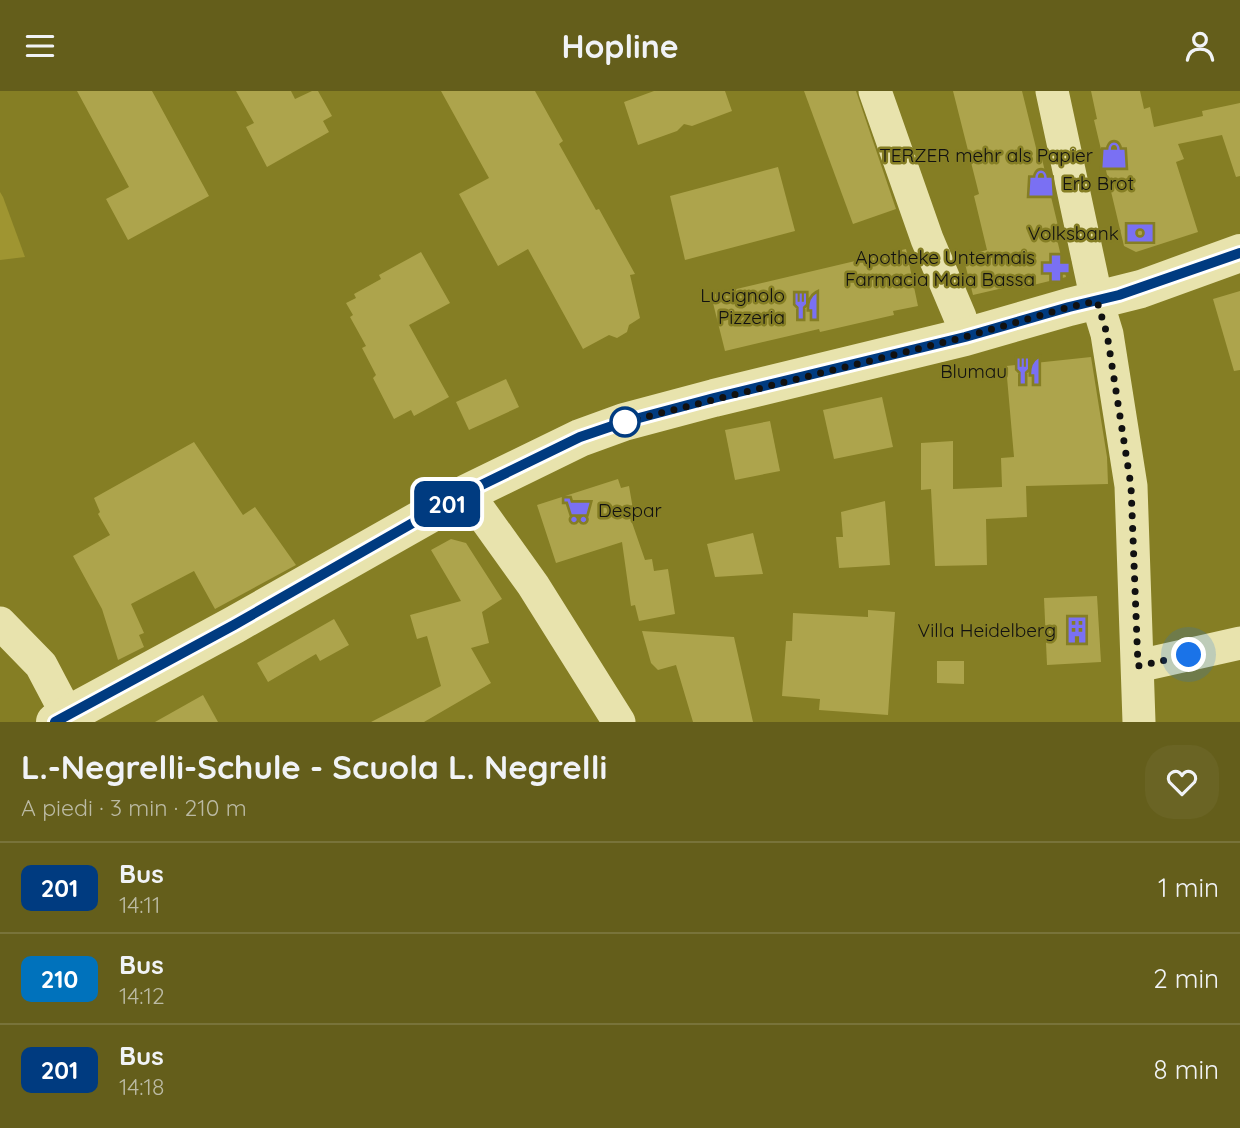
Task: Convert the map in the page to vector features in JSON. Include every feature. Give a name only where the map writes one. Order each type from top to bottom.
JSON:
[{"type":"street","points":[[875,91],[927,239],[960,317],[965,337]]},
{"type":"street","points":[[1052,91],[1083,304],[1107,334],[1131,486],[1139,722]]},
{"type":"street","points":[[0,623],[41,665],[65,719],[467,492],[580,437],[624,422],[965,337],[1141,289],[1240,253]]},
{"type":"street","points":[[467,492],[533,585],[619,722]]},
{"type":"street","points":[[1138,666],[1240,643]]},
{"type":"shaded area","points":[[0,192],[3,197],[25,257],[0,260]]},
{"type":"building","points":[[77,91],[152,91],[209,196],[128,240],[106,199],[129,187]]},
{"type":"building","points":[[236,91],[291,91],[295,99],[318,91],[332,116],[323,121],[329,132],[267,167],[246,127],[254,123]]},
{"type":"building","points":[[441,91],[535,91],[563,141],[559,144],[635,274],[630,275],[640,318],[629,325],[627,332],[617,338],[609,335],[583,349],[528,249],[498,266],[459,194],[489,178]]},
{"type":"building","points":[[654,91],[725,91],[732,111],[692,126],[684,124],[677,131],[638,145],[624,102]]},
{"type":"building","points":[[804,91],[856,91],[896,209],[853,224]]},
{"type":"building","points":[[953,91],[1022,91],[1059,230],[1055,231],[1066,277],[1021,288],[1020,284],[973,295],[963,256],[987,250],[974,196],[979,194]]},
{"type":"building","points":[[1091,91],[1140,91],[1144,109],[1150,107],[1154,127],[1203,116],[1202,111],[1240,103],[1240,176],[1236,177],[1222,135],[1178,144],[1184,159],[1176,162],[1198,232],[1136,252],[1124,246],[1094,120],[1097,119]]},
{"type":"building","points":[[778,167],[795,231],[685,260],[670,196]]},
{"type":"building","points":[[906,249],[918,306],[893,311],[894,315],[725,351],[711,295]]},
{"type":"building","points":[[421,252],[450,303],[409,325],[449,397],[414,416],[411,410],[394,419],[373,378],[376,375],[362,348],[366,346],[350,317],[353,315],[346,303],[356,298],[354,294],[381,279],[379,275]]},
{"type":"building","points":[[1240,291],[1240,370],[1234,371],[1213,299]]},
{"type":"building","points":[[1091,357],[1107,457],[1108,484],[1026,486],[1027,517],[986,519],[987,565],[935,566],[931,489],[921,490],[921,443],[953,441],[953,489],[1002,487],[1001,458],[1014,457],[1006,366]]},
{"type":"building","points":[[506,379],[519,407],[469,430],[456,402]]},
{"type":"building","points":[[882,397],[893,447],[834,459],[823,410]]},
{"type":"building","points":[[770,421],[780,471],[735,480],[725,430]]},
{"type":"building","points":[[194,442],[243,515],[255,507],[296,565],[215,609],[194,571],[131,604],[144,633],[139,635],[144,647],[118,660],[102,609],[73,556],[110,535],[98,514],[100,512],[94,498]]},
{"type":"building","points":[[618,479],[621,488],[629,486],[633,509],[628,511],[645,560],[652,559],[654,571],[668,569],[675,614],[639,621],[635,605],[631,606],[622,542],[556,563],[537,505]]},
{"type":"building","points":[[885,501],[890,565],[839,568],[836,537],[843,537],[841,512]]},
{"type":"building","points":[[753,533],[763,574],[715,577],[707,544]]},
{"type":"building","points":[[451,539],[466,543],[502,599],[482,612],[489,643],[471,648],[491,683],[424,722],[371,722],[441,686],[427,636],[417,639],[410,615],[461,601],[431,550]]},
{"type":"building","name":"Villa Heidelberg","points":[[1097,596],[1101,662],[1047,665],[1044,598]]},
{"type":"building","points":[[868,610],[895,612],[888,715],[819,710],[820,699],[782,696],[786,641],[792,641],[793,613],[868,617]]},
{"type":"building","points":[[334,619],[349,645],[320,661],[316,654],[268,682],[257,663]]},
{"type":"building","points":[[642,631],[734,637],[753,722],[693,722],[676,665],[658,670],[651,663]]},
{"type":"building","points":[[937,661],[964,661],[964,684],[937,683]]},
{"type":"building","points":[[203,695],[218,722],[155,722]]},
{"type":"bus line","name":"201","points":[[55,722],[234,625],[467,492],[580,437],[624,422],[714,398],[965,337],[1119,295],[1240,253]]},
{"type":"place","name":"TERZER mehr als Papier","points":[[1114,155]]},
{"type":"place","name":"Erb Brot","points":[[1041,183]]},
{"type":"place","name":"Volksbank","points":[[1140,233]]},
{"type":"place","name":"Apotheke Untermais Farmacia Maia Bassa","points":[[1056,268]]},
{"type":"place","name":"Lucignolo Pizzeria","points":[[806,306]]},
{"type":"place","name":"Blumau","points":[[1028,371]]},
{"type":"place","name":"Despar","points":[[577,510]]},
{"type":"place","name":"Villa Heidelberg","points":[[1077,630]]},
{"type":"route","points":[[625,422],[1097,301],[1107,334],[1131,486],[1138,666],[1189,655]]}]
